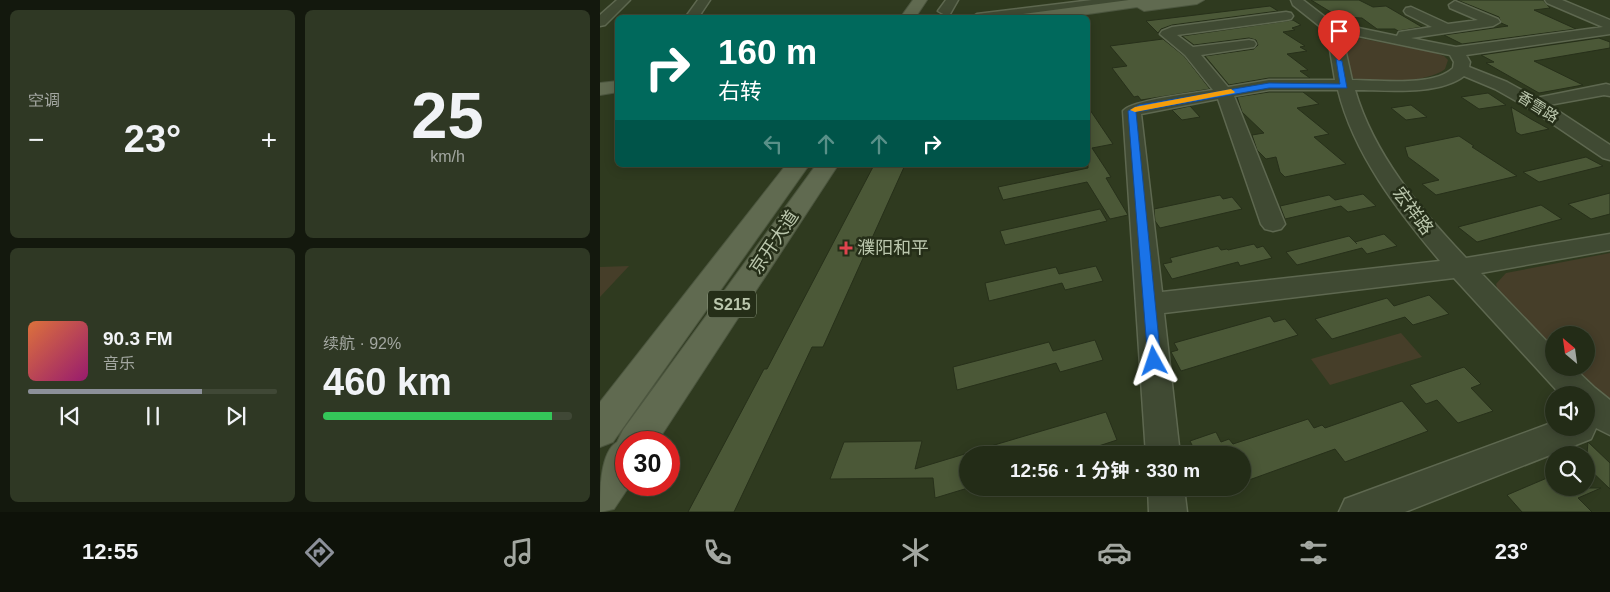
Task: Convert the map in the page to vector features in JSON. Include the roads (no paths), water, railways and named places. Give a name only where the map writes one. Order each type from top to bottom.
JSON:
[{"type":"main road","points":[[909,15],[920,0]]},
{"type":"main road","points":[[1046,15],[1162,0]]},
{"type":"main road","points":[[1083,15],[1197,0]]},
{"type":"main road","points":[[600,83],[615,80]]},
{"type":"main road","points":[[600,89],[615,86]]},
{"type":"main road","name":"京开大道","points":[[600,430],[797,167]]},
{"type":"main road","name":"京开大道","points":[[644,431],[825,167]]},
{"type":"main road","points":[[600,495],[615,473]]},
{"type":"street","points":[[600,22],[624,0]]},
{"type":"street","points":[[693,15],[704,0]]},
{"type":"street","points":[[1001,15],[1123,0]]},
{"type":"street","points":[[1298,0],[1297,2],[1341,31],[1456,52],[1610,30]]},
{"type":"street","points":[[1551,0],[1610,25]]},
{"type":"street","points":[[1387,38],[1493,22],[1455,5]]},
{"type":"street","points":[[1411,11],[1448,29]]},
{"type":"street","points":[[1273,224],[1224,93],[1190,52],[1167,34],[1169,32],[1286,16]]},
{"type":"street","name":"宏祥路","points":[[1341,31],[1345,86],[1362,133],[1380,163],[1407,204],[1460,268],[1536,350],[1573,386]]},
{"type":"street","points":[[1190,52],[1249,44]]},
{"type":"street","points":[[1162,446],[1132,111],[1139,108],[1269,85],[1345,86],[1432,83],[1456,74],[1462,69],[1462,62],[1456,52]]},
{"type":"street","name":"香雪路","points":[[1462,69],[1498,84],[1535,103],[1610,154]]},
{"type":"street","points":[[1535,103],[1606,89],[1610,91]]},
{"type":"street","points":[[1150,304],[1460,268],[1610,242]]},
{"type":"street","points":[[1358,512],[1549,436]]},
{"type":"street","points":[[1167,496],[1168,512]]},
{"type":"place","name":"濮阳和平","points":[[846,248]]}]
